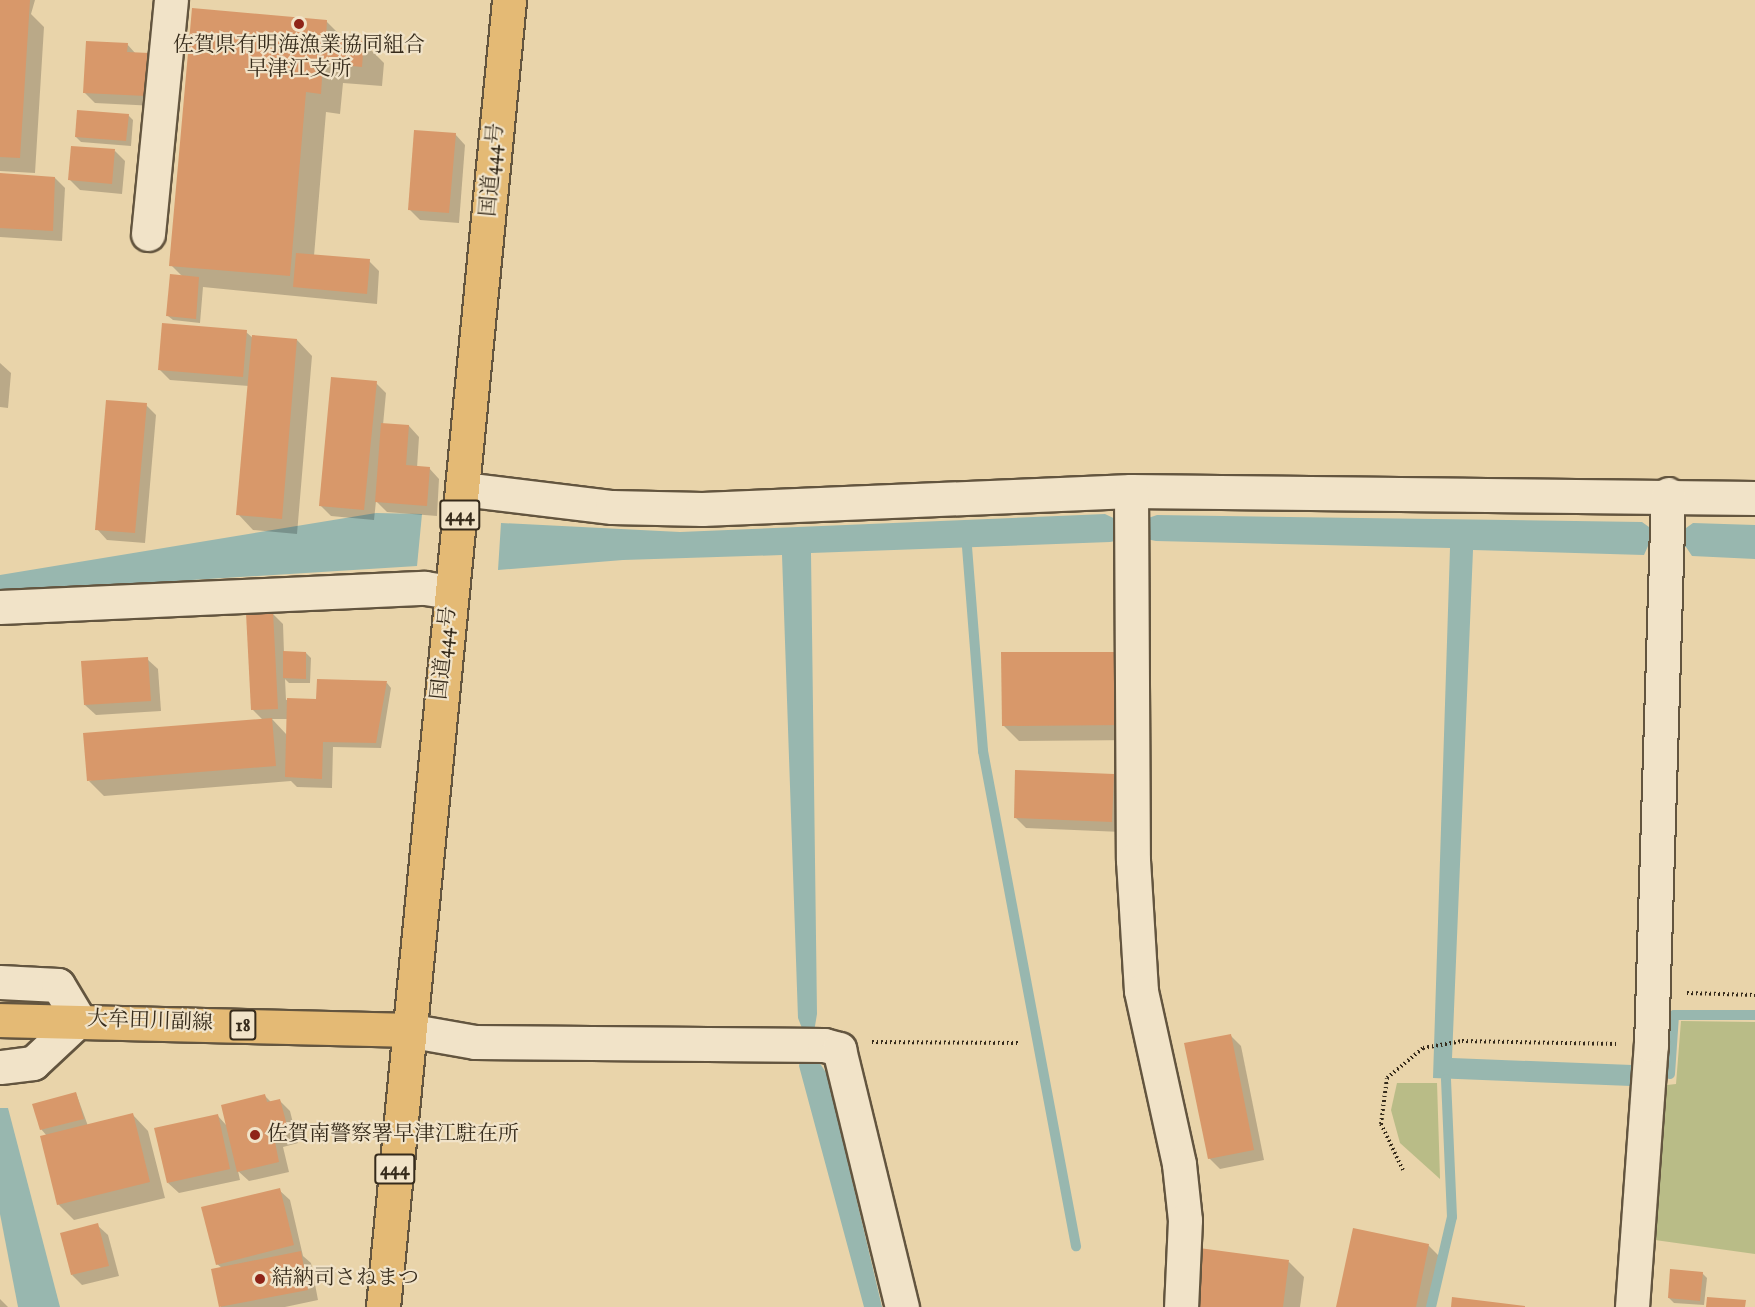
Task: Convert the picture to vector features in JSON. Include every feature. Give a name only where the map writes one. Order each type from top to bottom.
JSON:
[{"type":"main road","name":"国道444号","points":[[383,1307],[407,1030],[463,489],[509,0]]},
{"type":"main road","name":"大牟田川副線","points":[[0,1020],[79,1020],[407,1030]]},
{"type":"street","points":[[148,234],[171,0]]},
{"type":"street","points":[[463,489],[612,507],[1131,518],[1667,507],[1755,498]]},
{"type":"street","points":[[1632,1307],[1651,1045],[1667,507]]},
{"type":"street","points":[[1131,518],[1133,861],[1141,991],[1179,1164],[1185,1220],[1181,1307]]},
{"type":"street","points":[[0,607],[425,588],[451,592]]},
{"type":"street","points":[[0,982],[58,985],[79,1020],[33,1063],[0,1067]]},
{"type":"street","points":[[407,1030],[475,1042],[819,1046],[902,1307]]},
{"type":"path","points":[[1653,992],[1755,995]]},
{"type":"path","points":[[1403,1170],[1381,1124],[1387,1078],[1423,1048],[1462,1041],[1651,1045]]},
{"type":"path","points":[[819,1046],[859,1042],[1018,1043]]},
{"type":"green space","points":[[1681,1021],[1755,1022],[1755,1254],[1655,1240],[1667,1085],[1676,1084]]},
{"type":"green space","points":[[1397,1083],[1437,1083],[1440,1179],[1400,1143],[1391,1110]]},
{"type":"water","points":[[376,513],[422,514],[417,566],[0,592],[0,575]]},
{"type":"water","points":[[1105,514],[1128,525],[1157,515],[1642,522],[1649,527],[1686,528],[1693,523],[1755,525],[1755,559],[1692,556],[1686,547],[1648,546],[1644,555],[1473,550],[1452,1058],[1632,1065],[1631,1086],[1433,1078],[1450,548],[1156,541],[1136,537],[1110,542],[811,553],[817,1014],[811,1050],[827,1074],[882,1307],[864,1307],[799,1066],[805,1036],[798,1018],[782,555],[623,560],[498,570],[501,523],[680,532]]},
{"type":"water","points":[[0,1108],[8,1108],[60,1307],[18,1307],[0,1214]]},
{"type":"building","points":[[0,0],[30,0],[20,158],[0,157]]},
{"type":"building","points":[[192,8],[327,20],[326,38],[364,41],[362,67],[323,63],[321,94],[306,92],[290,276],[169,266]]},
{"type":"building","points":[[86,41],[128,43],[127,52],[149,53],[146,96],[83,93]]},
{"type":"building","points":[[77,110],[129,114],[126,141],[75,137]]},
{"type":"building","points":[[414,130],[456,133],[449,213],[408,210]]},
{"type":"building","points":[[71,146],[115,149],[112,184],[68,180]]},
{"type":"building","points":[[0,173],[55,177],[53,231],[0,228]]},
{"type":"building","points":[[296,253],[370,259],[367,294],[293,287]]},
{"type":"building","points":[[170,274],[199,277],[196,319],[166,316]]},
{"type":"building","points":[[162,323],[247,330],[243,377],[158,370]]},
{"type":"building","points":[[252,335],[297,339],[282,519],[236,515]]},
{"type":"building","points":[[331,377],[377,381],[364,510],[319,506]]},
{"type":"building","points":[[106,400],[147,403],[135,533],[95,530]]},
{"type":"building","points":[[381,423],[409,425],[406,465],[430,467],[427,506],[375,502]]},
{"type":"building","points":[[273,612],[278,709],[251,710],[246,613]]},
{"type":"building","points":[[283,651],[306,652],[306,679],[283,678]]},
{"type":"building","points":[[1001,652],[1124,652],[1124,725],[1002,726]]},
{"type":"building","points":[[148,657],[151,701],[84,705],[81,661]]},
{"type":"building","points":[[317,679],[387,681],[376,743],[323,742],[322,779],[285,777],[287,698],[316,699]]},
{"type":"building","points":[[272,718],[276,766],[87,781],[83,733]]},
{"type":"building","points":[[1015,770],[1114,774],[1112,822],[1014,818]]},
{"type":"building","points":[[1231,1034],[1254,1150],[1208,1159],[1184,1043]]},
{"type":"building","points":[[76,1092],[84,1119],[40,1130],[32,1104]]},
{"type":"building","name":"佐賀南警察署早津江駐在所","points":[[265,1094],[267,1102],[280,1099],[289,1133],[274,1137],[279,1162],[237,1172],[221,1105]]},
{"type":"building","points":[[133,1113],[150,1182],[57,1205],[40,1136]]},
{"type":"building","points":[[218,1114],[230,1169],[167,1183],[154,1128]]},
{"type":"building","points":[[280,1188],[294,1245],[216,1265],[201,1207]]},
{"type":"building","points":[[98,1223],[109,1266],[71,1275],[60,1233]]},
{"type":"building","points":[[1353,1228],[1429,1244],[1416,1307],[1336,1307]]},
{"type":"building","points":[[1199,1248],[1289,1260],[1283,1307],[1191,1307]]},
{"type":"building","name":"結納司さねまつ","points":[[301,1251],[308,1290],[219,1307],[211,1269]]},
{"type":"building","points":[[1670,1269],[1703,1272],[1700,1301],[1668,1298]]},
{"type":"building","points":[[1452,1297],[1525,1306],[1525,1307],[1451,1307]]},
{"type":"building","points":[[1707,1297],[1746,1300],[1745,1307],[1706,1307]]},
{"type":"waterway","points":[[967,547],[983,751],[1076,1246]]},
{"type":"waterway","points":[[1670,1074],[1674,1015],[1755,1015]]},
{"type":"waterway","points":[[1431,1307],[1452,1217],[1446,1079]]},
{"type":"place","name":"佐賀県有明海漁業協同組合 早津江支所","points":[[299,24]]},
{"type":"place","name":"佐賀南警察署早津江駐在所","points":[[255,1135]]},
{"type":"place","name":"結納司さねまつ","points":[[260,1279]]}]
